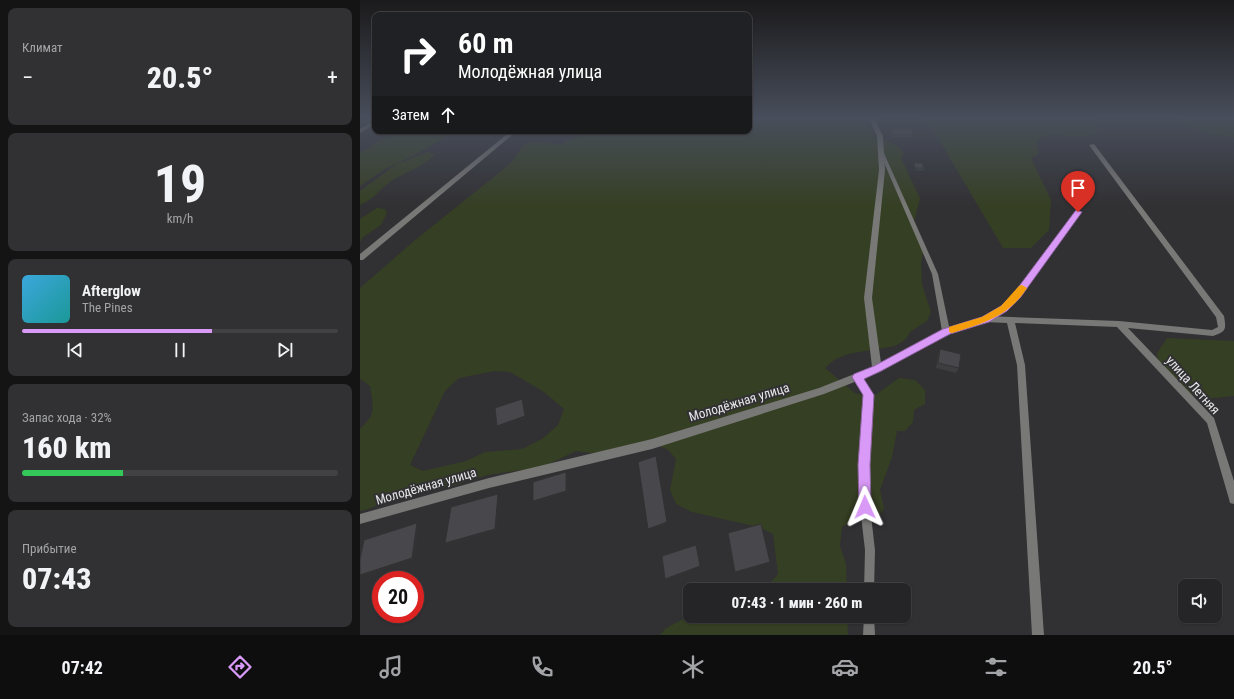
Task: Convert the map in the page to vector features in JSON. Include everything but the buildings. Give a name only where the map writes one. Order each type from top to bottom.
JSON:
[{"type":"street","points":[[360,258],[494,148]]},
{"type":"street","points":[[878,369],[868,298],[882,170],[881,148]]},
{"type":"street","name":"Молодёжная улица","points":[[360,519],[489,482],[652,444],[821,391],[878,369],[946,331],[985,319],[1119,324],[1213,333],[1222,328],[1220,316],[1094,148]]},
{"type":"street","points":[[1010,320],[1021,365],[1038,635]]},
{"type":"street","name":"улица Летняя","points":[[1119,324],[1211,421],[1234,499]]},
{"type":"lane","points":[[881,151],[935,274],[946,331]]},
{"type":"lane","points":[[985,319],[1004,309],[1017,296],[1078,212]]},
{"type":"lane","points":[[857,377],[868,395],[864,465],[865,507],[870,550],[869,583]]},
{"type":"lane","points":[[869,623],[869,635]]},
{"type":"green space","points":[[369,148],[427,148],[385,169],[360,186],[360,153]]},
{"type":"green space","points":[[522,148],[899,148],[904,154],[901,158],[920,198],[914,222],[924,248],[921,263],[922,284],[931,312],[927,321],[910,332],[905,340],[895,346],[848,354],[834,360],[825,368],[855,393],[871,398],[899,378],[915,380],[925,390],[925,404],[914,410],[913,422],[905,431],[897,431],[892,457],[880,490],[884,509],[874,522],[856,519],[842,527],[840,546],[846,564],[847,583],[770,583],[778,574],[773,534],[758,527],[692,512],[676,504],[670,490],[676,459],[667,449],[652,444],[611,456],[576,451],[543,467],[488,475],[449,487],[411,492],[360,511],[360,429],[369,418],[373,405],[370,386],[360,379],[360,288],[414,241],[510,164]],"holes":[[[495,371],[510,372],[544,392],[564,409],[558,425],[542,439],[522,449],[485,452],[466,461],[423,471],[410,465],[445,391],[459,378]]]},
{"type":"green space","points":[[944,148],[1037,148],[1038,155],[1031,158],[1051,200],[1049,230],[1031,248],[1003,248]]},
{"type":"green space","points":[[428,152],[435,154],[425,163],[395,178],[370,200],[360,205],[360,191],[397,164]]},
{"type":"green space","points":[[377,208],[385,209],[387,213],[381,225],[363,237],[360,242],[360,219]]},
{"type":"green space","points":[[1167,338],[1234,341],[1234,396],[1206,399],[1173,388],[1158,365],[1157,353]]},
{"type":"green space","points":[[683,619],[683,623],[847,623],[848,635],[660,635],[665,629]]},
{"type":"slow traffic","points":[[952,329],[985,319],[1004,309],[1017,296],[1022,288]]},
{"type":"route","points":[[865,507],[864,465],[868,395],[857,377],[878,369],[946,331],[985,319],[1004,309],[1017,296],[1078,212]]}]
